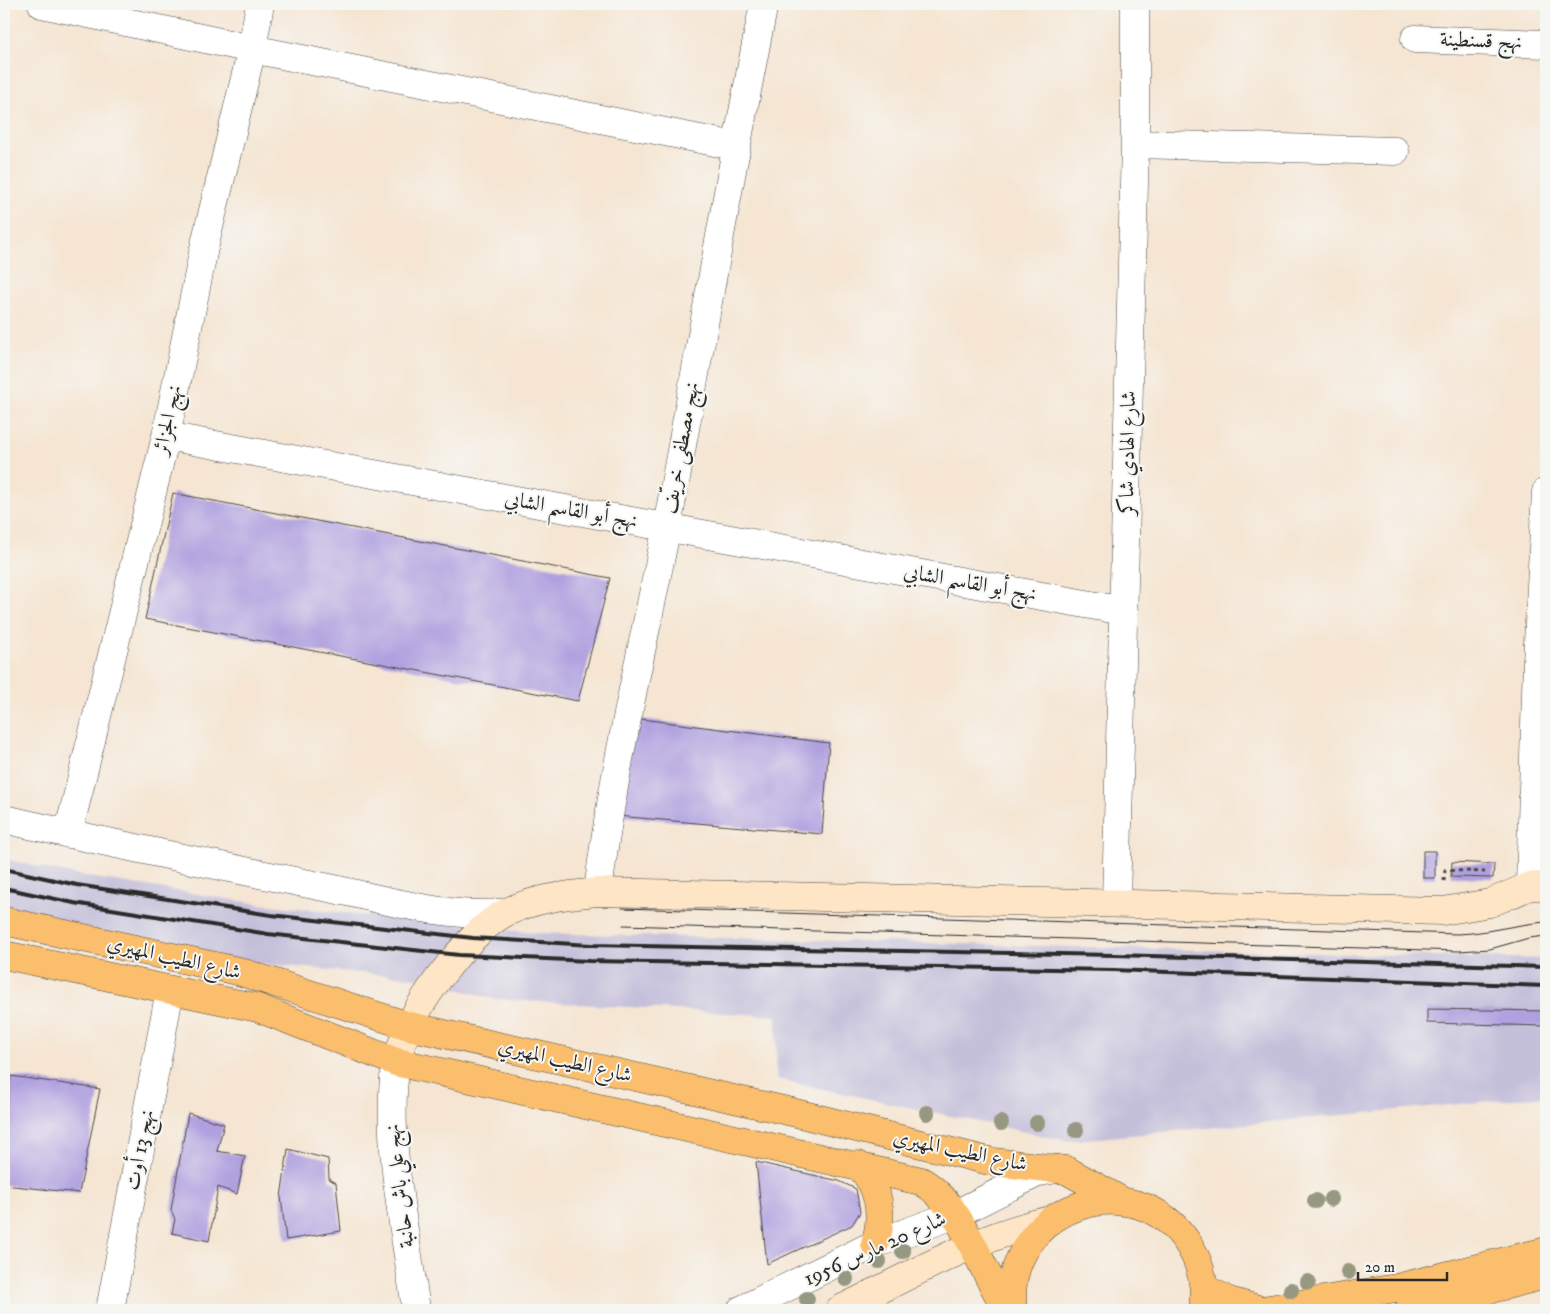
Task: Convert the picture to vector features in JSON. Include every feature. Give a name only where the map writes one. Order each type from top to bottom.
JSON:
[{"type":"main road","points":[[396,1062],[409,1026],[434,986],[473,938],[493,920],[506,912],[548,898],[598,892],[1116,902],[1443,911],[1490,903],[1538,886]]},
{"type":"main road","name":"شارع الطيب المهيري","points":[[4,921],[238,971],[409,1026],[782,1110],[993,1162],[1066,1170],[1082,1177],[1124,1202]]},
{"type":"main road","name":"شارع الطيب المهيري","points":[[4,955],[258,1008],[396,1062],[922,1181],[940,1193],[956,1214],[994,1290],[1008,1310]]},
{"type":"main road","points":[[858,1165],[869,1176],[876,1193],[880,1219],[875,1244]]},
{"type":"main road","points":[[1014,1310],[1013,1283],[1018,1265],[1025,1248],[1037,1232],[1051,1220],[1080,1205],[1102,1201],[1124,1202],[1150,1210],[1173,1226],[1194,1254],[1201,1270],[1203,1299],[1229,1301],[1262,1310],[1396,1288],[1546,1251]]},
{"type":"main road","name":"شارع 20 مارس 1956","points":[[840,1310],[972,1247],[1020,1228],[1051,1220]]},
{"type":"main road","points":[[1409,1310],[1546,1275]]},
{"type":"street","points":[[42,4],[252,49],[735,146]]},
{"type":"street","name":"نهج الجزائر","points":[[68,834],[166,436],[204,248],[252,49],[260,4]]},
{"type":"street","name":"نهج مصطفى خريّف","points":[[598,892],[607,818],[666,527],[735,146],[764,4]]},
{"type":"street","name":"شارع الهادي شاكر","points":[[1116,902],[1135,144],[1136,4]]},
{"type":"street","name":"نهج قسنطينة","points":[[1415,39],[1546,44]]},
{"type":"street","points":[[1135,144],[1396,151]]},
{"type":"street","name":"نهج أبو القاسم الشابي","points":[[166,436],[1124,611]]},
{"type":"street","points":[[1538,886],[1546,492]]},
{"type":"street","points":[[4,819],[68,834],[461,913],[480,915],[506,912]]},
{"type":"street","name":"نهج 13 أوت","points":[[110,1310],[170,990]]},
{"type":"street","name":"نهج علي باش حانبة","points":[[396,1062],[391,1107],[393,1141],[416,1310]]},
{"type":"street","name":"شارع 20 مارس 1956","points":[[741,1310],[875,1244],[956,1214],[1036,1173],[1057,1169]]},
{"type":"path","points":[[1451,870],[1493,872]]},
{"type":"shaded area","points":[[4,859],[71,874],[260,904],[535,933],[1546,959],[1546,1096],[1068,1141],[776,1079],[777,1016],[494,999],[417,978],[253,963],[4,916]]},
{"type":"building","points":[[173,493],[610,578],[578,701],[145,619]]},
{"type":"building","points":[[634,718],[829,743],[822,834],[617,816]]},
{"type":"building","points":[[1423,851],[1435,851],[1435,878],[1423,878]]},
{"type":"building","points":[[1452,862],[1494,864],[1493,878],[1451,877]]},
{"type":"building","points":[[1427,1009],[1546,1011],[1546,1026],[1427,1023]]},
{"type":"building","points":[[11,1076],[100,1089],[79,1193],[4,1185],[4,1126]]},
{"type":"building","points":[[188,1113],[224,1124],[217,1151],[245,1156],[237,1194],[218,1187],[209,1241],[172,1233],[175,1219],[171,1210]]},
{"type":"building","points":[[288,1149],[328,1159],[329,1179],[336,1183],[341,1231],[286,1240],[281,1197]]},
{"type":"building","points":[[756,1162],[839,1181],[856,1189],[860,1212],[852,1225],[767,1264]]},
{"type":"tram line","points":[[622,908],[1458,934],[1546,922]]},
{"type":"tram line","points":[[623,925],[1459,951],[1490,949],[1529,938],[1546,936]]},
{"type":"railway","points":[[4,869],[77,885],[271,915],[473,938],[591,945],[1114,955],[1546,967]]},
{"type":"railway","points":[[4,888],[74,903],[268,934],[459,955],[590,961],[1113,970],[1546,986]]}]
